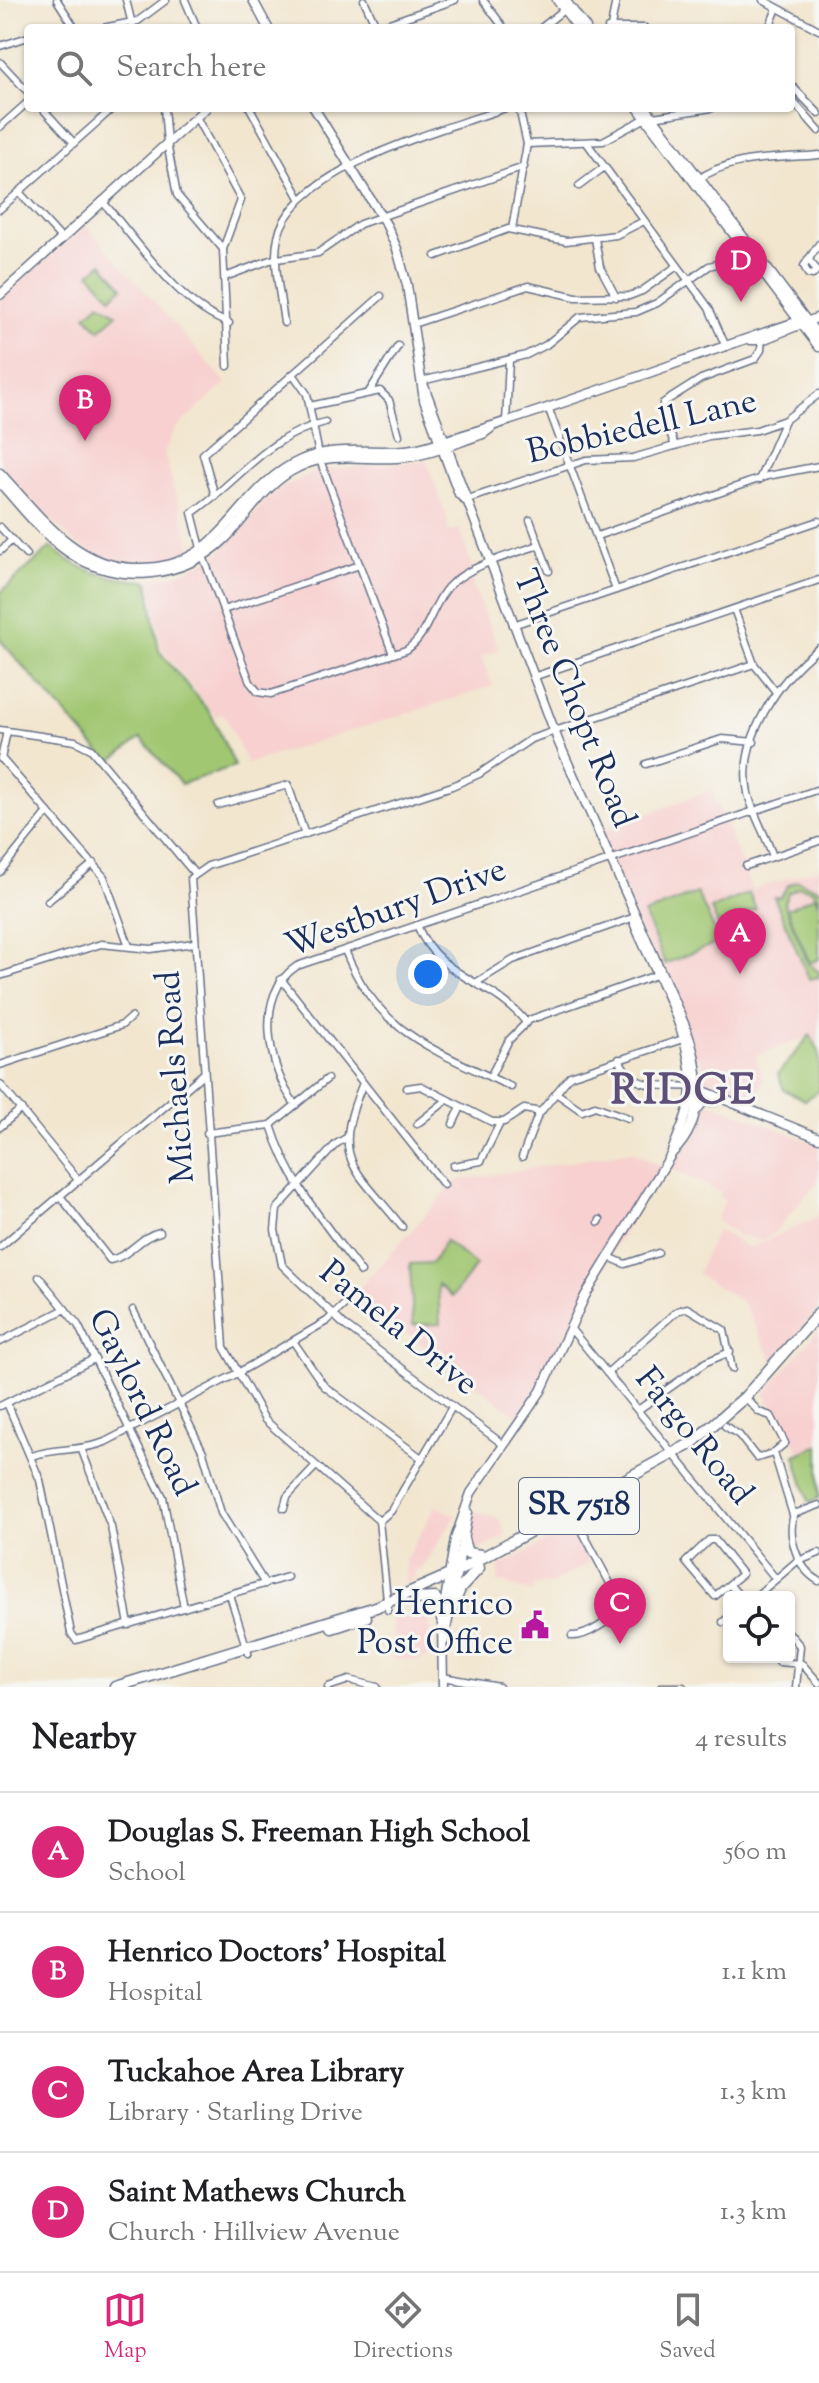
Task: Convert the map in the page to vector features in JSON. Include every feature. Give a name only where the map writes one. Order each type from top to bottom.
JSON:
[{"type":"highway","name":"SR 7518","points":[[676,1457],[748,1400],[819,1313]]},
{"type":"highway","name":"SR 7518","points":[[387,1607],[479,1568],[725,1426],[819,1324]]},
{"type":"highway","name":"SR 7518","points":[[115,1687],[134,1685],[416,1599],[505,1546],[573,1513]]},
{"type":"highway","points":[[462,1536],[465,1551],[473,1557],[505,1546]]},
{"type":"highway","points":[[446,1616],[463,1585],[479,1568]]},
{"type":"highway","points":[[416,1599],[435,1598],[446,1616]]},
{"type":"main road","points":[[253,0],[266,24]]},
{"type":"main road","points":[[557,0],[566,5],[583,24]]},
{"type":"main road","points":[[566,5],[576,24]]},
{"type":"main road","points":[[0,295],[202,112]]},
{"type":"main road","name":"Three Chopt Road","points":[[319,112],[348,166],[381,216],[401,261],[424,400],[555,732],[635,917],[642,924],[683,1039],[695,1090],[672,1153]]},
{"type":"main road","points":[[648,114],[819,347]]},
{"type":"main road","points":[[0,483],[58,544],[100,569],[146,574],[178,567],[228,536],[278,480],[320,457],[403,451],[443,444],[819,317]]},
{"type":"main road","points":[[803,323],[819,337]]},
{"type":"main road","points":[[0,473],[65,542],[97,560],[119,566],[148,567],[202,553]]},
{"type":"main road","name":"Three Chopt Road","points":[[443,1687],[446,1616],[461,1518],[481,1479],[541,1391],[570,1328],[609,1257],[672,1153],[685,1138],[694,1114],[696,1062],[660,974]]},
{"type":"main road","points":[[696,1062],[703,1084],[720,1100]]},
{"type":"main road","points":[[695,1090],[819,1138]]},
{"type":"main road","points":[[694,1114],[703,1102],[720,1100]]},
{"type":"main road","name":"Three Chopt Road","points":[[452,1578],[481,1479]]},
{"type":"street","points":[[57,0],[72,24]]},
{"type":"street","points":[[126,0],[132,24]]},
{"type":"street","points":[[136,24],[166,0]]},
{"type":"street","points":[[185,0],[195,24]]},
{"type":"street","points":[[364,0],[374,24]]},
{"type":"street","points":[[387,24],[455,0]]},
{"type":"street","points":[[483,0],[501,24]]},
{"type":"street","points":[[610,24],[616,0]]},
{"type":"street","points":[[763,0],[819,30]]},
{"type":"street","points":[[545,24],[566,5]]},
{"type":"street","points":[[771,24],[777,8]]},
{"type":"street","points":[[0,46],[24,38]]},
{"type":"street","points":[[0,62],[24,88]]},
{"type":"street","points":[[795,89],[819,114]]},
{"type":"street","points":[[795,104],[819,131]]},
{"type":"street","points":[[0,127],[24,106]]},
{"type":"street","points":[[46,112],[74,143]]},
{"type":"street","points":[[0,209],[108,112]]},
{"type":"street","points":[[164,112],[167,143],[181,201],[223,249]]},
{"type":"street","points":[[252,112],[300,198]]},
{"type":"street","points":[[284,323],[277,258],[279,233],[300,198],[348,166],[495,112]]},
{"type":"street","points":[[512,229],[527,144],[520,112]]},
{"type":"street","points":[[527,144],[587,143],[616,136],[648,114],[669,112]]},
{"type":"street","points":[[196,117],[241,200],[223,249],[229,323],[228,366]]},
{"type":"street","points":[[587,143],[677,266],[685,282],[709,308],[726,347]]},
{"type":"street","points":[[697,180],[713,169],[729,164],[819,155]]},
{"type":"street","points":[[225,277],[277,258],[318,253],[351,229],[381,216],[524,167]]},
{"type":"street","points":[[579,186],[603,168]]},
{"type":"street","points":[[19,192],[61,238]]},
{"type":"street","points":[[102,201],[190,301],[208,315],[229,323]]},
{"type":"street","points":[[436,256],[512,229],[558,241],[595,239],[624,232],[644,221]]},
{"type":"street","points":[[595,239],[600,267],[616,297]]},
{"type":"street","points":[[808,259],[819,244]]},
{"type":"street","points":[[422,381],[509,360],[540,349],[580,317],[636,312],[652,306],[719,262],[753,255]]},
{"type":"street","points":[[413,324],[531,285],[564,295],[616,297],[642,291],[677,266]]},
{"type":"street","points":[[215,496],[202,455],[381,296]]},
{"type":"street","points":[[675,446],[662,404],[701,379],[755,359],[761,350],[762,337]]},
{"type":"street","points":[[369,392],[398,346]]},
{"type":"street","points":[[506,422],[509,360]]},
{"type":"street","points":[[293,374],[304,388],[320,457],[393,654]]},
{"type":"street","points":[[310,406],[380,391],[386,395],[399,435]]},
{"type":"street","points":[[759,480],[785,420],[819,394]]},
{"type":"street","points":[[548,407],[616,590]]},
{"type":"street","name":"Bobbiedell Lane","points":[[465,500],[596,458],[633,458],[709,436],[771,427],[785,420]]},
{"type":"street","points":[[325,422],[263,449],[215,496],[192,513],[202,553],[250,682],[260,693],[271,694],[393,654],[416,642],[451,584],[462,575],[539,545]]},
{"type":"street","points":[[597,536],[759,480],[819,466]]},
{"type":"street","points":[[530,520],[549,571]]},
{"type":"street","points":[[513,625],[819,521]]},
{"type":"street","points":[[0,527],[26,555]]},
{"type":"street","points":[[0,551],[12,540]]},
{"type":"street","points":[[223,610],[360,565]]},
{"type":"street","points":[[533,677],[819,580]]},
{"type":"street","points":[[734,609],[754,664],[776,692]]},
{"type":"street","points":[[773,857],[754,810],[747,781],[754,742],[764,709],[776,692],[819,648]]},
{"type":"street","points":[[129,946],[109,886],[94,863],[1,759],[3,730],[75,741],[91,749],[194,873],[466,781],[520,744],[754,664]]},
{"type":"street","points":[[646,764],[722,739],[754,742]]},
{"type":"street","points":[[218,805],[284,784],[291,788],[305,835]]},
{"type":"street","name":"Westbury Drive","points":[[296,1105],[281,1086],[275,1067],[271,1003],[281,979],[297,966],[819,789]]},
{"type":"street","points":[[0,872],[48,812]]},
{"type":"street","points":[[746,866],[819,841]]},
{"type":"street","points":[[48,901],[94,863]]},
{"type":"street","name":"Michaels Road","points":[[194,873],[190,889],[222,1335],[236,1374],[265,1420],[379,1521]]},
{"type":"street","points":[[477,982],[513,960],[635,917]]},
{"type":"street","points":[[417,925],[437,960],[511,1005],[526,1022]]},
{"type":"street","points":[[0,976],[95,945],[151,949],[194,943]]},
{"type":"street","points":[[345,950],[362,989],[391,1023],[511,1087]]},
{"type":"street","points":[[490,1077],[509,1040],[526,1022],[660,974]]},
{"type":"street","points":[[281,979],[444,1185]]},
{"type":"street","points":[[0,1065],[122,1025],[131,1017]]},
{"type":"street","points":[[522,1157],[541,1112],[570,1076],[683,1039]]},
{"type":"street","points":[[619,1059],[626,1075],[638,1083],[695,1090]]},
{"type":"street","points":[[0,1247],[203,1074]]},
{"type":"street","points":[[207,1133],[271,1125],[327,1079]]},
{"type":"street","name":"Pamela Drive","points":[[363,1083],[346,1138],[297,1185],[275,1213],[277,1249],[287,1272],[333,1316],[504,1445]]},
{"type":"street","points":[[0,1084],[79,1181]]},
{"type":"street","points":[[407,1088],[421,1086],[486,1120],[500,1123]]},
{"type":"street","points":[[556,1093],[582,1111],[598,1106],[628,1118]]},
{"type":"street","points":[[417,1124],[447,1100]]},
{"type":"street","points":[[453,1124],[461,1107]]},
{"type":"street","points":[[0,1127],[21,1109]]},
{"type":"street","points":[[453,1166],[481,1161],[500,1123],[524,1109],[541,1112]]},
{"type":"street","points":[[271,1125],[297,1185],[361,1272]]},
{"type":"street","points":[[346,1138],[352,1164],[402,1227]]},
{"type":"street","points":[[60,1196],[110,1260],[160,1232]]},
{"type":"street","points":[[609,1257],[625,1264],[658,1253]]},
{"type":"street","name":"Gaylord Road","points":[[39,1277],[65,1309],[94,1359],[166,1507],[184,1608]]},
{"type":"street","points":[[32,1456],[53,1449],[98,1445],[130,1430],[293,1341],[333,1316],[345,1304]]},
{"type":"street","points":[[607,1373],[684,1308],[721,1327],[732,1369]]},
{"type":"street","points":[[0,1342],[65,1309]]},
{"type":"street","points":[[133,1310],[207,1461],[221,1513],[265,1584]]},
{"type":"street","name":"Fargo Road","points":[[570,1328],[776,1579]]},
{"type":"street","points":[[293,1341],[324,1386],[420,1457]]},
{"type":"street","points":[[638,1410],[706,1362],[730,1352]]},
{"type":"street","points":[[94,1359],[4,1404],[32,1456],[44,1495],[71,1633],[76,1640],[287,1577]]},
{"type":"street","points":[[725,1426],[737,1434],[757,1458],[774,1453],[785,1443],[785,1437],[769,1413],[759,1412],[748,1400]]},
{"type":"street","points":[[387,1607],[379,1521],[391,1511],[452,1407]]},
{"type":"street","points":[[81,1448],[111,1527],[129,1625]]},
{"type":"street","points":[[774,1453],[793,1515],[790,1535],[800,1559],[819,1581]]},
{"type":"street","points":[[284,1508],[287,1497],[316,1466]]},
{"type":"street","points":[[793,1515],[819,1505]]},
{"type":"street","points":[[572,1636],[585,1635],[620,1608],[620,1602],[573,1513]]},
{"type":"street","points":[[709,1540],[715,1540],[742,1573],[730,1585],[714,1596],[686,1560],[709,1540]]},
{"type":"street","points":[[762,1591],[800,1559],[819,1553]]},
{"type":"street","points":[[730,1585],[735,1591]]},
{"type":"street","points":[[230,1595],[247,1650]]},
{"type":"street","points":[[795,1640],[800,1646],[796,1687]]},
{"type":"street","points":[[788,1663],[798,1664],[819,1683]]},
{"type":"street","points":[[443,1677],[499,1687]]},
{"type":"street","points":[[328,1687],[349,1680],[377,1687]]},
{"type":"street","points":[[661,1687],[683,1687]]},
{"type":"shaded area","points":[[86,225],[226,383],[175,429],[164,453],[192,551],[151,563],[120,561],[97,555],[76,544],[0,468],[0,300]]},
{"type":"shaded area","points":[[426,460],[447,517],[448,532],[459,529],[471,562],[474,588],[499,649],[481,657],[493,686],[247,764],[226,717],[221,713],[217,717],[162,649],[150,579],[175,575],[216,556],[275,491],[316,471]]},
{"type":"shaded area","points":[[712,790],[752,890],[819,868],[819,1045],[810,1036],[755,1056],[764,1080],[753,1106],[706,1085],[700,1056],[693,1058],[599,832]]},
{"type":"shaded area","points":[[711,1103],[819,1145],[819,1180],[772,1235],[761,1241],[736,1235],[716,1220],[725,1200],[720,1197],[721,1192],[671,1169],[696,1126],[703,1104]]},
{"type":"shaded area","points":[[632,1151],[663,1167],[591,1286],[539,1389],[519,1417],[354,1294],[456,1181]]},
{"type":"shaded area","points":[[819,1216],[819,1308],[773,1362],[743,1302],[697,1274],[717,1230],[750,1248]]},
{"type":"shaded area","points":[[819,1329],[819,1445],[800,1452],[764,1394]]},
{"type":"shaded area","points":[[436,1506],[456,1515],[421,1570],[415,1570],[415,1579],[405,1584],[405,1561]]},
{"type":"shaded area","points":[[476,1511],[499,1519],[507,1535],[479,1550],[467,1547]]},
{"type":"shaded area","points":[[570,1528],[590,1563],[549,1585],[535,1585],[532,1592],[498,1582],[499,1567]]},
{"type":"shaded area","points":[[429,1612],[432,1655],[416,1661],[392,1659],[396,1647],[391,1620]]},
{"type":"green space","points":[[102,263],[123,287],[111,297],[90,273]]},
{"type":"green space","points":[[100,303],[117,314],[99,330],[86,315]]},
{"type":"green space","points":[[51,547],[72,562],[96,573],[148,581],[159,651],[211,714],[235,766],[181,784],[141,738],[109,763],[0,640],[0,593]]},
{"type":"green space","points":[[797,881],[819,889],[819,901],[812,890],[799,887],[788,893],[784,903],[808,963],[819,972],[819,977],[809,979],[774,897],[780,897],[788,885]]},
{"type":"green space","points":[[697,893],[720,942],[665,964],[644,914]]},
{"type":"green space","points":[[749,893],[756,909],[718,925],[711,909]]},
{"type":"green space","points":[[815,896],[819,905],[819,959],[810,963],[787,909]]},
{"type":"green space","points":[[810,1035],[819,1051],[819,1091],[805,1100],[784,1090],[778,1074]]},
{"type":"green space","points":[[445,1241],[476,1265],[452,1297],[438,1284],[440,1324],[413,1325],[410,1264],[432,1263]]},
{"type":"green space","points":[[819,1445],[819,1498],[809,1502],[795,1455]]},
{"type":"place","name":"Saint Mathews Church","points":[[741,302]]},
{"type":"place","name":"Henrico Doctors' Hospital","points":[[85,441]]},
{"type":"place","name":"Douglas S. Freeman High School","points":[[740,974]]},
{"type":"place","name":"Henrico Post Office","points":[[535,1625]]},
{"type":"place","name":"Tuckahoe Area Library","points":[[620,1644]]},
{"type":"district","name":"RIDGE","points":[[684,1093]]}]
